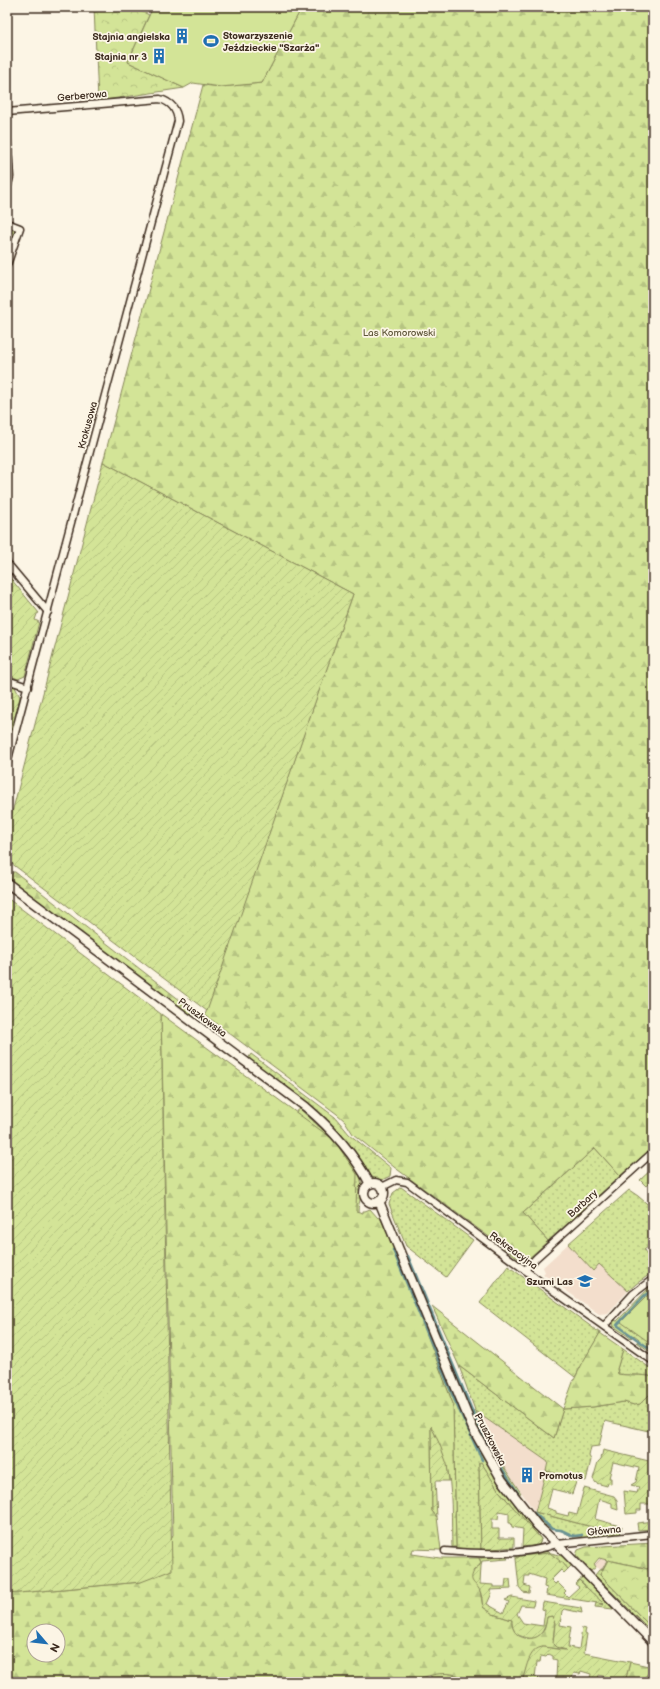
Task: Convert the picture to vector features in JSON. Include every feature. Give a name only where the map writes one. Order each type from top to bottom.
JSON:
[{"type":"street","name":"Gerberowa","points":[[7,112],[160,99]]},
{"type":"street","name":"Krokusowa","points":[[7,763],[178,121],[176,111],[172,105],[160,99]]},
{"type":"street","points":[[7,132],[10,177],[7,189]]},
{"type":"street","points":[[7,223],[20,228],[7,265]]},
{"type":"street","points":[[7,563],[48,612]]},
{"type":"street","points":[[7,680],[28,687]]},
{"type":"street","name":"Pruszkowska","points":[[7,883],[306,1107],[327,1126],[341,1142],[358,1163],[370,1184]]},
{"type":"street","name":"Barbary","points":[[525,1270],[536,1258],[653,1152]]},
{"type":"street","name":"Rekreacyjna","points":[[382,1187],[396,1180],[405,1181],[525,1270],[653,1361]]},
{"type":"street","points":[[377,1183],[382,1187],[384,1195],[379,1201],[371,1202],[366,1197],[365,1190],[370,1184],[377,1183]]},
{"type":"street","name":"Pruszkowska","points":[[379,1201],[455,1387],[483,1448],[502,1480],[537,1525],[653,1642]]},
{"type":"street","points":[[604,1326],[633,1294],[653,1279]]},
{"type":"street","name":"Główna","points":[[445,1551],[487,1554],[539,1549],[557,1544],[653,1534]]},
{"type":"shaded area","name":"Szumi Las","points":[[568,1244],[593,1271],[599,1263],[628,1291],[608,1313],[599,1314],[543,1274],[545,1272],[543,1267]]},
{"type":"shaded area","points":[[475,1411],[548,1462],[535,1512],[497,1457]]},
{"type":"shaded area","points":[[600,1558],[608,1560],[601,1571],[594,1565]]},
{"type":"green space","points":[[94,7],[133,7],[149,15],[128,62],[184,88],[98,101]]},
{"type":"green space","name":"Stowarzyszenie Jeździeckie \"Szarża\"","points":[[153,7],[302,7],[262,83],[221,87],[193,83],[184,88],[128,62]]},
{"type":"green space","name":"Las Komorowski","points":[[302,7],[653,7],[653,118],[650,126],[653,132],[653,1147],[620,1176],[595,1148],[523,1213],[548,1241],[528,1259],[522,1261],[394,1167],[353,1134],[345,1121],[337,1114],[205,1015],[353,594],[103,462],[203,85],[221,87],[262,83]]},
{"type":"green space","points":[[7,225],[16,229],[16,231],[7,257]]},
{"type":"green space","points":[[103,462],[353,594],[207,1011],[7,860],[7,832]]},
{"type":"green space","points":[[7,574],[39,613],[37,614],[35,620],[39,622],[25,676],[18,679],[7,674]]},
{"type":"green space","points":[[7,684],[15,687],[20,697],[7,749]]},
{"type":"green space","points":[[13,872],[15,872],[185,1004],[194,1015],[183,1014],[11,881]]},
{"type":"green space","points":[[7,898],[161,1014],[172,1570],[141,1582],[7,1594]]},
{"type":"green space","points":[[161,1014],[334,1140],[357,1174],[356,1211],[363,1213],[363,1211],[370,1209],[378,1218],[380,1217],[396,1252],[453,1404],[456,1547],[452,1547],[451,1493],[448,1473],[441,1450],[431,1427],[432,1511],[437,1517],[441,1550],[413,1549],[412,1554],[440,1558],[479,1558],[481,1562],[480,1565],[473,1571],[480,1591],[483,1607],[493,1614],[512,1620],[514,1630],[517,1634],[525,1638],[533,1638],[538,1636],[545,1628],[547,1617],[552,1616],[555,1623],[553,1640],[567,1650],[542,1647],[526,1669],[522,1682],[470,1682],[463,1677],[440,1674],[409,1682],[7,1682],[7,1594],[141,1582],[173,1535]]},
{"type":"green space","points":[[251,1054],[335,1117],[349,1134],[391,1168],[390,1176],[382,1180],[375,1179],[371,1176],[344,1138],[305,1101],[248,1059]]},
{"type":"green space","points":[[300,1109],[334,1140],[355,1166],[362,1185],[358,1212],[356,1212],[296,1112]]},
{"type":"green space","points":[[595,1148],[620,1176],[548,1241],[523,1213]]},
{"type":"green space","points":[[653,1168],[653,1180],[646,1186],[640,1180]]},
{"type":"green space","points":[[401,1187],[473,1240],[446,1277],[406,1246],[389,1204],[393,1193]]},
{"type":"green space","points":[[629,1190],[653,1209],[653,1243],[644,1250],[651,1261],[653,1259],[653,1272],[628,1291],[599,1264],[593,1271],[568,1244]]},
{"type":"green space","points":[[508,1266],[600,1333],[575,1377],[480,1303]]},
{"type":"green space","points":[[653,1284],[652,1353],[637,1342],[639,1339],[634,1335],[631,1338],[613,1326],[614,1320],[617,1321]]},
{"type":"green space","points":[[653,1291],[653,1345],[621,1322]]},
{"type":"green space","points":[[432,1306],[563,1409],[554,1438],[459,1366]]},
{"type":"green space","points":[[600,1333],[623,1349],[617,1369],[618,1374],[653,1377],[653,1391],[640,1404],[634,1405],[624,1402],[593,1407],[563,1409],[573,1382]]},
{"type":"green space","points":[[433,1343],[462,1414],[482,1455],[501,1485],[538,1532],[537,1534],[541,1539],[499,1491],[479,1463],[481,1550],[456,1548],[453,1404],[430,1344]]},
{"type":"green space","points":[[623,1349],[653,1370],[653,1377],[618,1374],[617,1369]]},
{"type":"green space","points":[[459,1366],[554,1438],[563,1409],[593,1407],[624,1402],[634,1405],[640,1404],[653,1391],[653,1432],[605,1421],[599,1446],[591,1447],[589,1456],[591,1460],[586,1481],[546,1471],[548,1462],[475,1411],[494,1452],[489,1452],[470,1413],[475,1410]]},
{"type":"green space","points":[[431,1426],[447,1464],[449,1481],[435,1481],[437,1517],[432,1511]]},
{"type":"green space","points":[[603,1450],[653,1462],[653,1509],[651,1504],[641,1504],[641,1510],[637,1510],[637,1513],[626,1514],[624,1491],[637,1493],[639,1487],[631,1485],[636,1482],[639,1468],[613,1462],[609,1478],[611,1478],[611,1484],[608,1483],[607,1486],[596,1483],[593,1479]]},
{"type":"green space","points":[[497,1457],[521,1493],[516,1494],[494,1461]]},
{"type":"green space","points":[[481,1462],[499,1491],[541,1539],[539,1545],[522,1547],[523,1529],[512,1527],[511,1523],[509,1523],[509,1513],[499,1511],[498,1519],[492,1519],[492,1529],[499,1529],[499,1538],[514,1538],[514,1547],[481,1550],[479,1463]]},
{"type":"green space","points":[[546,1471],[581,1480],[576,1482],[572,1494],[552,1489],[547,1508],[556,1511],[556,1513],[568,1516],[569,1513],[577,1515],[584,1488],[614,1496],[617,1500],[618,1510],[612,1508],[612,1503],[599,1499],[595,1519],[620,1526],[615,1533],[535,1512]]},
{"type":"green space","points":[[535,1512],[615,1533],[622,1526],[620,1534],[583,1538],[582,1536],[573,1537],[562,1531],[550,1529],[546,1525],[544,1527],[533,1514]]},
{"type":"green space","points":[[653,1521],[653,1529],[638,1530],[637,1523]]},
{"type":"green space","points":[[653,1543],[653,1570],[613,1561],[600,1575],[607,1560],[599,1558],[594,1564],[596,1567],[591,1571],[576,1555],[578,1550],[586,1547]]},
{"type":"green space","points":[[544,1551],[562,1556],[572,1565],[568,1569],[562,1563],[520,1556],[516,1559],[516,1554]]},
{"type":"green space","points":[[550,1553],[560,1561],[559,1562],[562,1562],[568,1569],[564,1573],[561,1570],[551,1580],[555,1584],[557,1582],[566,1591],[564,1593],[568,1597],[579,1587],[575,1584],[579,1580],[585,1588],[586,1587],[604,1604],[546,1595],[547,1588],[544,1587],[545,1579],[529,1574],[529,1576],[525,1576],[524,1585],[530,1587],[529,1593],[523,1592],[519,1587],[516,1559],[520,1556]]},
{"type":"green space","points":[[506,1557],[508,1559],[482,1561],[480,1584],[493,1585],[493,1587],[505,1587],[506,1579],[510,1579],[511,1589],[490,1590],[492,1593],[487,1604],[503,1613],[509,1602],[505,1600],[512,1597],[534,1601],[533,1606],[521,1605],[517,1614],[523,1623],[543,1626],[545,1610],[542,1609],[543,1602],[581,1608],[582,1613],[564,1609],[562,1611],[560,1625],[571,1627],[568,1647],[579,1649],[582,1628],[586,1629],[585,1633],[587,1634],[584,1653],[630,1662],[625,1682],[599,1675],[597,1682],[589,1682],[591,1674],[581,1671],[580,1674],[574,1673],[570,1682],[563,1682],[563,1678],[556,1678],[557,1660],[553,1659],[553,1656],[549,1654],[546,1657],[541,1656],[540,1662],[537,1662],[535,1677],[540,1678],[540,1682],[522,1682],[528,1660],[534,1651],[544,1647],[566,1650],[556,1647],[553,1644],[555,1623],[552,1616],[547,1617],[541,1634],[534,1638],[530,1638],[515,1633],[512,1626],[512,1620],[493,1614],[483,1607],[481,1593],[472,1580],[475,1569],[481,1562],[479,1558]]},
{"type":"green space","points":[[608,1560],[653,1570],[653,1629],[600,1575]]},
{"type":"green space","points":[[603,1569],[600,1575],[649,1625],[653,1621],[653,1633],[595,1575],[599,1570]]},
{"type":"green space","points":[[583,1577],[613,1609],[595,1607],[596,1603],[603,1605],[586,1587],[584,1587],[585,1585],[579,1580]]},
{"type":"green space","points":[[630,1662],[653,1667],[641,1682],[625,1682]]},
{"type":"green space","points":[[653,1667],[653,1682],[641,1682]]},
{"type":"green space","points":[[444,1672],[467,1679],[470,1682],[433,1682],[430,1674]]},
{"type":"waterway","points":[[393,1250],[455,1401],[482,1460]]},
{"type":"waterway","points":[[408,1256],[471,1408],[491,1451]]},
{"type":"waterway","points":[[653,1289],[644,1296],[617,1325],[653,1351]]},
{"type":"waterway","points":[[497,1461],[518,1493]]},
{"type":"waterway","points":[[534,1513],[552,1529],[561,1530],[574,1536],[582,1535]]},
{"type":"place","name":"Stajnia angielska","points":[[182,36]]},
{"type":"place","name":"Stowarzyszenie Jeździeckie \"Szarża\"","points":[[211,41]]},
{"type":"place","name":"Stajnia nr 3","points":[[159,56]]},
{"type":"place","name":"Szumi Las","points":[[585,1281]]},
{"type":"place","name":"Promotus","points":[[527,1475]]}]
